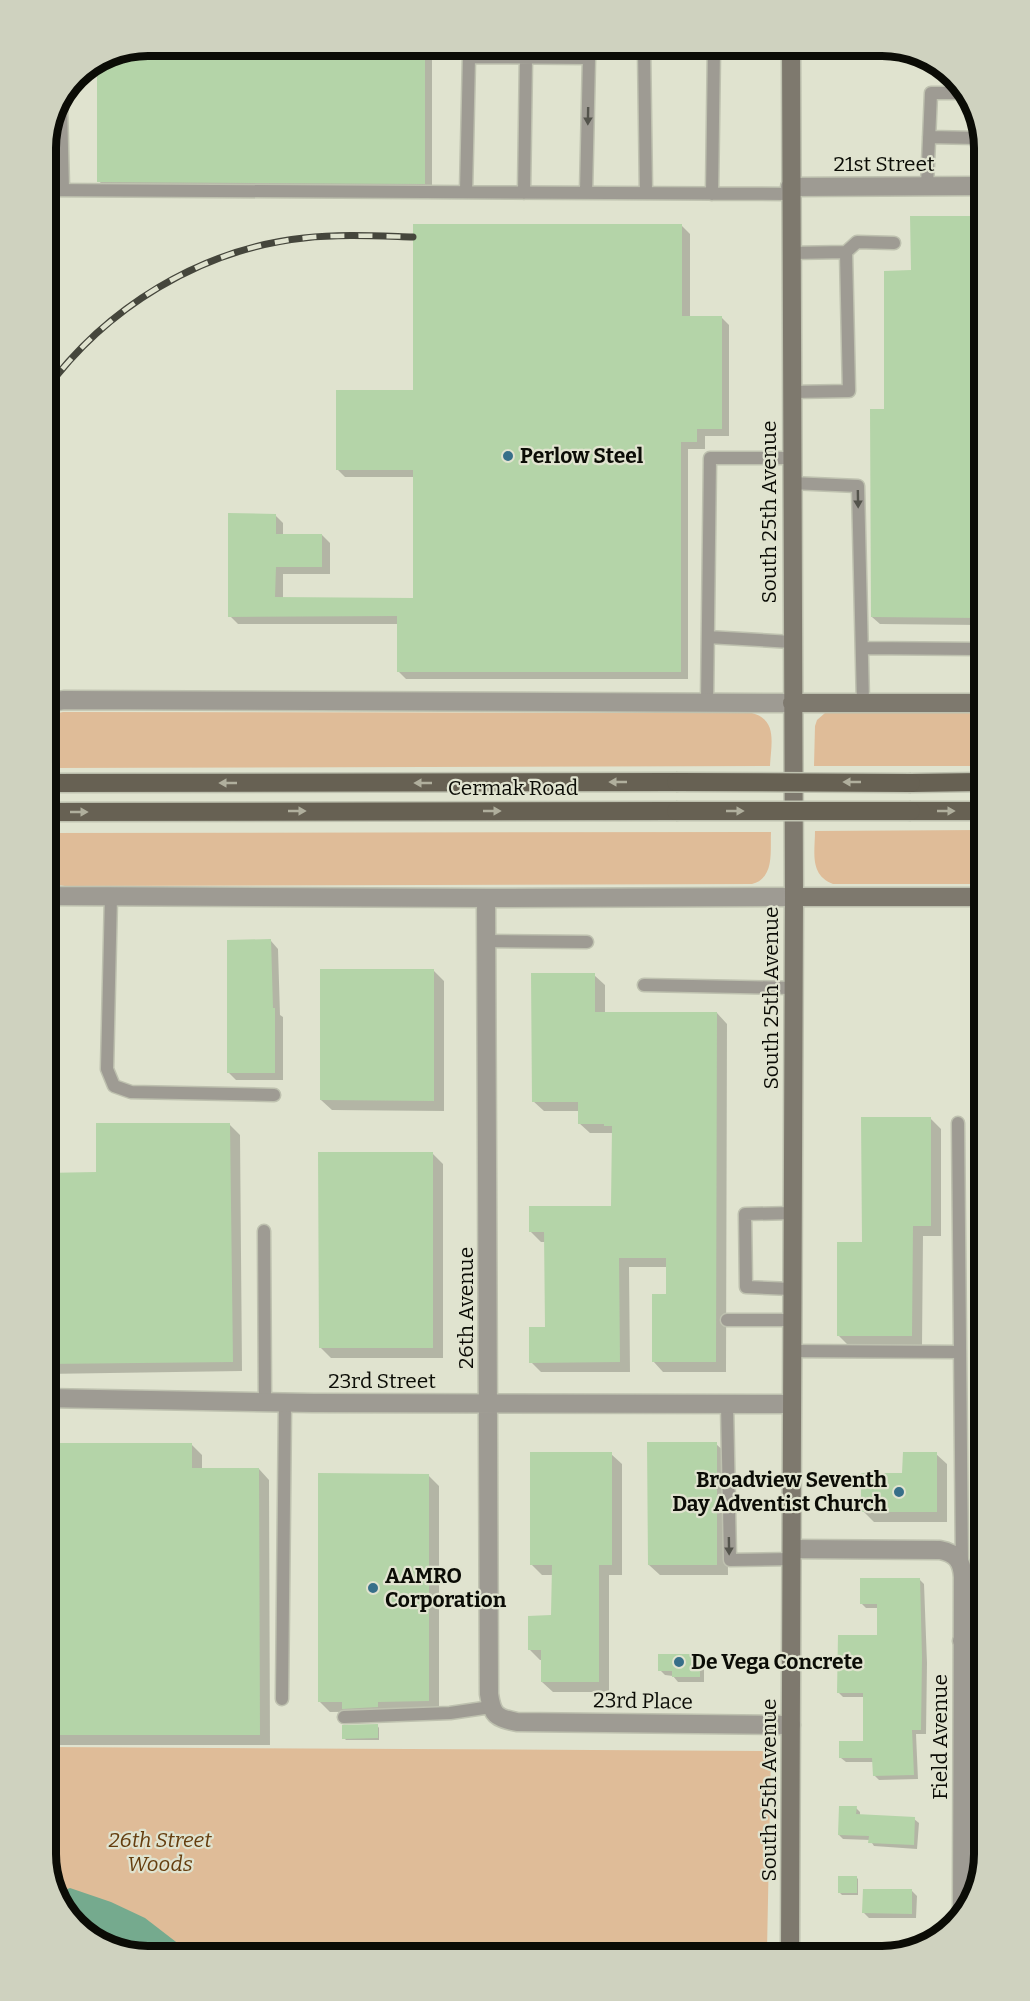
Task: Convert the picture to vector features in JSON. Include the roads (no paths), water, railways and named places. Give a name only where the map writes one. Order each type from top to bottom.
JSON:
[{"type":"main road","name":"South 25th Avenue","points":[[790,1946],[794,897],[791,56]]},
{"type":"main road","points":[[792,704],[974,703]]},
{"type":"main road","name":"Cermak Road","points":[[56,783],[974,782]]},
{"type":"main road","name":"Cermak Road","points":[[56,812],[974,811]]},
{"type":"main road","points":[[794,897],[974,897]]},
{"type":"street","name":"21st Street","points":[[790,191],[974,186]]},
{"type":"street","points":[[56,701],[792,704]]},
{"type":"street","points":[[56,895],[794,897]]},
{"type":"street","name":"26th Avenue","points":[[486,898],[489,1694],[493,1712]]},
{"type":"street","name":"23rd Street","points":[[55,1398],[285,1403],[791,1404]]},
{"type":"street","points":[[792,1554],[940,1550],[950,1552],[961,1563]]},
{"type":"street","name":"Field Avenue","points":[[961,1563],[962,1900]]},
{"type":"street","points":[[962,1641],[974,1641]]},
{"type":"street","name":"23rd Place","points":[[493,1712],[504,1720],[517,1722],[791,1725]]},
{"type":"lane","points":[[466,192],[469,57],[532,56]]},
{"type":"lane","points":[[586,193],[589,56]]},
{"type":"lane","points":[[645,56],[646,193]]},
{"type":"lane","points":[[712,194],[714,56]]},
{"type":"lane","points":[[524,193],[526,57]]},
{"type":"lane","points":[[927,186],[931,93],[956,93]]},
{"type":"lane","points":[[61,118],[63,190]]},
{"type":"lane","points":[[929,137],[973,138]]},
{"type":"lane","points":[[56,190],[712,194],[790,191]]},
{"type":"lane","points":[[790,253],[846,252],[857,242],[894,243]]},
{"type":"lane","points":[[791,392],[849,391],[846,252]]},
{"type":"lane","points":[[707,703],[710,458],[791,458]]},
{"type":"lane","points":[[791,483],[858,486],[863,703]]},
{"type":"lane","points":[[708,637],[792,642]]},
{"type":"lane","points":[[862,648],[974,649]]},
{"type":"lane","points":[[111,896],[107,1069],[114,1086],[131,1092],[274,1095]]},
{"type":"lane","points":[[486,941],[587,942]]},
{"type":"lane","points":[[644,985],[793,988]]},
{"type":"lane","points":[[958,1123],[961,1563]]},
{"type":"lane","points":[[791,1289],[746,1287],[745,1214],[792,1213]]},
{"type":"lane","points":[[264,1231],[265,1402]]},
{"type":"lane","points":[[727,1320],[791,1320]]},
{"type":"lane","points":[[791,1351],[960,1352]]},
{"type":"lane","points":[[282,1699],[285,1403]]},
{"type":"lane","points":[[727,1404],[730,1560],[792,1554]]},
{"type":"lane","points":[[344,1717],[493,1712]]},
{"type":"railway","points":[[56,377],[96,334],[126,309],[193,269],[266,244],[304,238],[413,237]]},
{"type":"place","name":"Perlow Steel","points":[[508,456]]},
{"type":"place","name":"Broadview Seventh Day Adventist Church","points":[[899,1492]]},
{"type":"place","name":"AAMRO Corporation","points":[[373,1588]]},
{"type":"place","name":"De Vega Concrete","points":[[679,1662]]},
{"type":"park label","name":"26th Street Woods","points":[[160,1852]]}]
